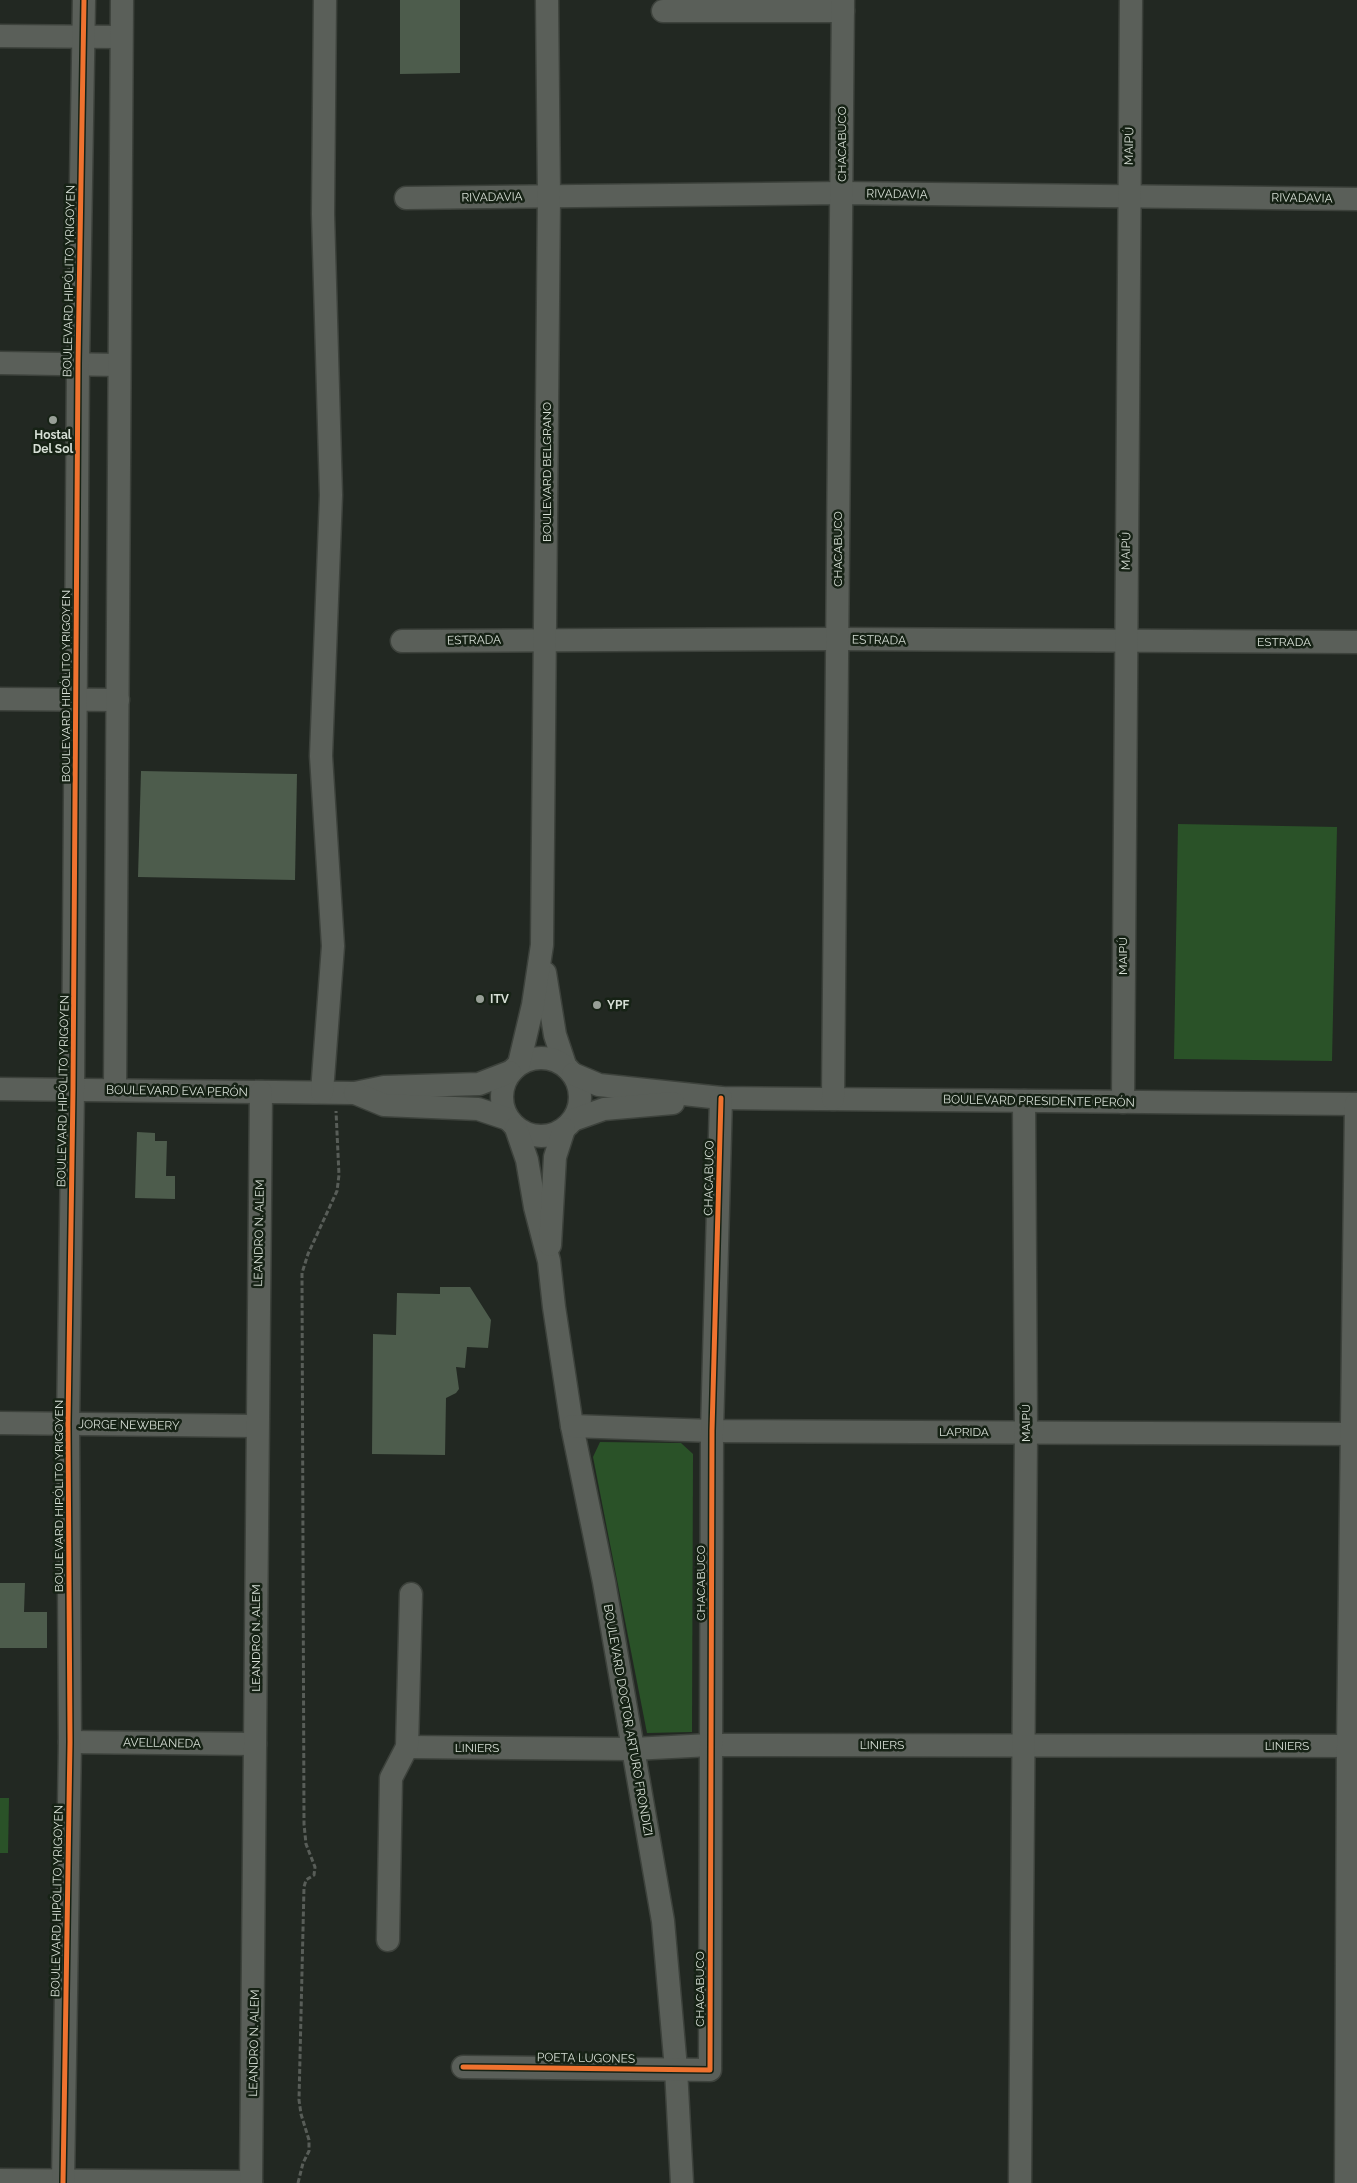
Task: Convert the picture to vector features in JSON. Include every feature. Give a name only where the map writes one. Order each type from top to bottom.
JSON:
[{"type":"street","name":"BOULEVARD HIPÓLITO YRIGOYEN","points":[[63,2182],[70,1742],[68,1424],[73,1090],[78,364],[84,0]]},
{"type":"street","points":[[115,1090],[122,0]]},
{"type":"street","points":[[325,0],[323,214],[331,495],[321,756],[333,946],[338,1093]]},
{"type":"street","name":"BOULEVARD BELGRANO","points":[[515,1068],[533,1005],[542,945],[549,195],[547,0]]},
{"type":"street","name":"MAIPÚ","points":[[1123,1102],[1131,0]]},
{"type":"street","points":[[663,11],[843,5]]},
{"type":"street","name":"CHACABUCO","points":[[833,1099],[843,5]]},
{"type":"street","points":[[0,36],[121,37]]},
{"type":"street","name":"RIVADAVIA","points":[[406,198],[842,193],[1357,198]]},
{"type":"street","points":[[0,363],[119,365]]},
{"type":"street","name":"ESTRADA","points":[[402,641],[545,639],[1357,642]]},
{"type":"street","points":[[0,699],[118,700]]},
{"type":"street","name":"BOULEVARD BELGRANO","points":[[542,945],[555,1035],[569,1069]]},
{"type":"street","name":"BOULEVARD PRESIDENTE PERÓN","points":[[338,1093],[384,1087],[480,1084],[531,1059],[543,1057],[555,1060],[599,1085],[721,1098],[1356,1104]]},
{"type":"street","points":[[512,1123],[502,1107],[501,1095],[504,1083],[515,1068]]},
{"type":"street","points":[[569,1069],[579,1084],[581,1095],[579,1108],[569,1125]]},
{"type":"street","name":"BOULEVARD EVA PERÓN","points":[[0,1089],[338,1093]]},
{"type":"street","name":"LEANDRO N. ALEM","points":[[252,2182],[261,1092]]},
{"type":"street","name":"BOULEVARD PRESIDENTE PERÓN","points":[[338,1093],[384,1105],[478,1108],[512,1123],[527,1134],[539,1136],[552,1135],[604,1109],[721,1098]]},
{"type":"street","name":"CHACABUCO","points":[[710,2070],[712,1430],[721,1098]]},
{"type":"street","name":"MAIPÚ","points":[[1020,2183],[1026,1432],[1024,1101]]},
{"type":"street","points":[[1346,2183],[1352,2068],[1356,1104]]},
{"type":"street","name":"BOULEVARD DOCTOR ARTURO FRONDIZI","points":[[512,1123],[526,1160],[535,1207],[549,1261],[554,1308],[572,1426],[604,1582],[663,1921],[676,2069],[682,2183]]},
{"type":"street","name":"BOULEVARD DOCTOR ARTURO FRONDIZI","points":[[549,1261],[555,1157],[569,1125]]},
{"type":"street","name":"JORGE NEWBERY","points":[[0,1423],[257,1426]]},
{"type":"street","name":"LAPRIDA","points":[[572,1426],[712,1430],[1354,1434]]},
{"type":"street","points":[[388,1940],[391,1778],[407,1747],[411,1594]]},
{"type":"street","name":"AVELLANEDA","points":[[70,1742],[255,1744]]},
{"type":"street","name":"LINIERS","points":[[407,1747],[633,1749],[710,1745],[1353,1746]]},
{"type":"street","name":"POETA LUGONES","points":[[463,2067],[710,2070]]},
{"type":"street","points":[[0,2180],[252,2182]]},
{"type":"path","points":[[298,2183],[303,2163],[309,2151],[309,2140],[299,2100],[304,1888],[306,1880],[314,1875],[315,1867],[306,1844],[304,1824],[302,1273],[308,1254],[337,1191],[339,1175],[338,1093]]},
{"type":"green space","points":[[1178,824],[1337,827],[1332,1061],[1174,1059]]},
{"type":"green space","points":[[600,1442],[681,1443],[693,1454],[692,1732],[647,1733],[593,1457]]},
{"type":"green space","points":[[0,1798],[9,1798],[8,1853],[0,1853]]},
{"type":"building","points":[[400,0],[460,0],[460,73],[400,74]]},
{"type":"building","points":[[141,771],[297,774],[295,880],[138,877]]},
{"type":"building","points":[[137,1132],[155,1133],[155,1141],[167,1141],[166,1176],[175,1176],[175,1199],[135,1198]]},
{"type":"building","points":[[440,1287],[470,1287],[491,1320],[488,1348],[467,1347],[465,1368],[456,1367],[459,1389],[456,1393],[446,1398],[445,1455],[372,1454],[373,1334],[396,1335],[397,1293],[440,1294]]},
{"type":"building","points":[[0,1583],[25,1583],[24,1612],[47,1612],[47,1648],[0,1648]]},
{"type":"cycle path","points":[[63,2183],[70,1742],[68,1424],[73,1090],[78,364],[84,0]]},
{"type":"cycle path","points":[[463,2067],[710,2070],[712,1431],[721,1098]]},
{"type":"place","name":"Hostal Del Sol","points":[[53,420]]},
{"type":"place","name":"ITV","points":[[480,999]]},
{"type":"place","name":"YPF","points":[[597,1005]]}]
